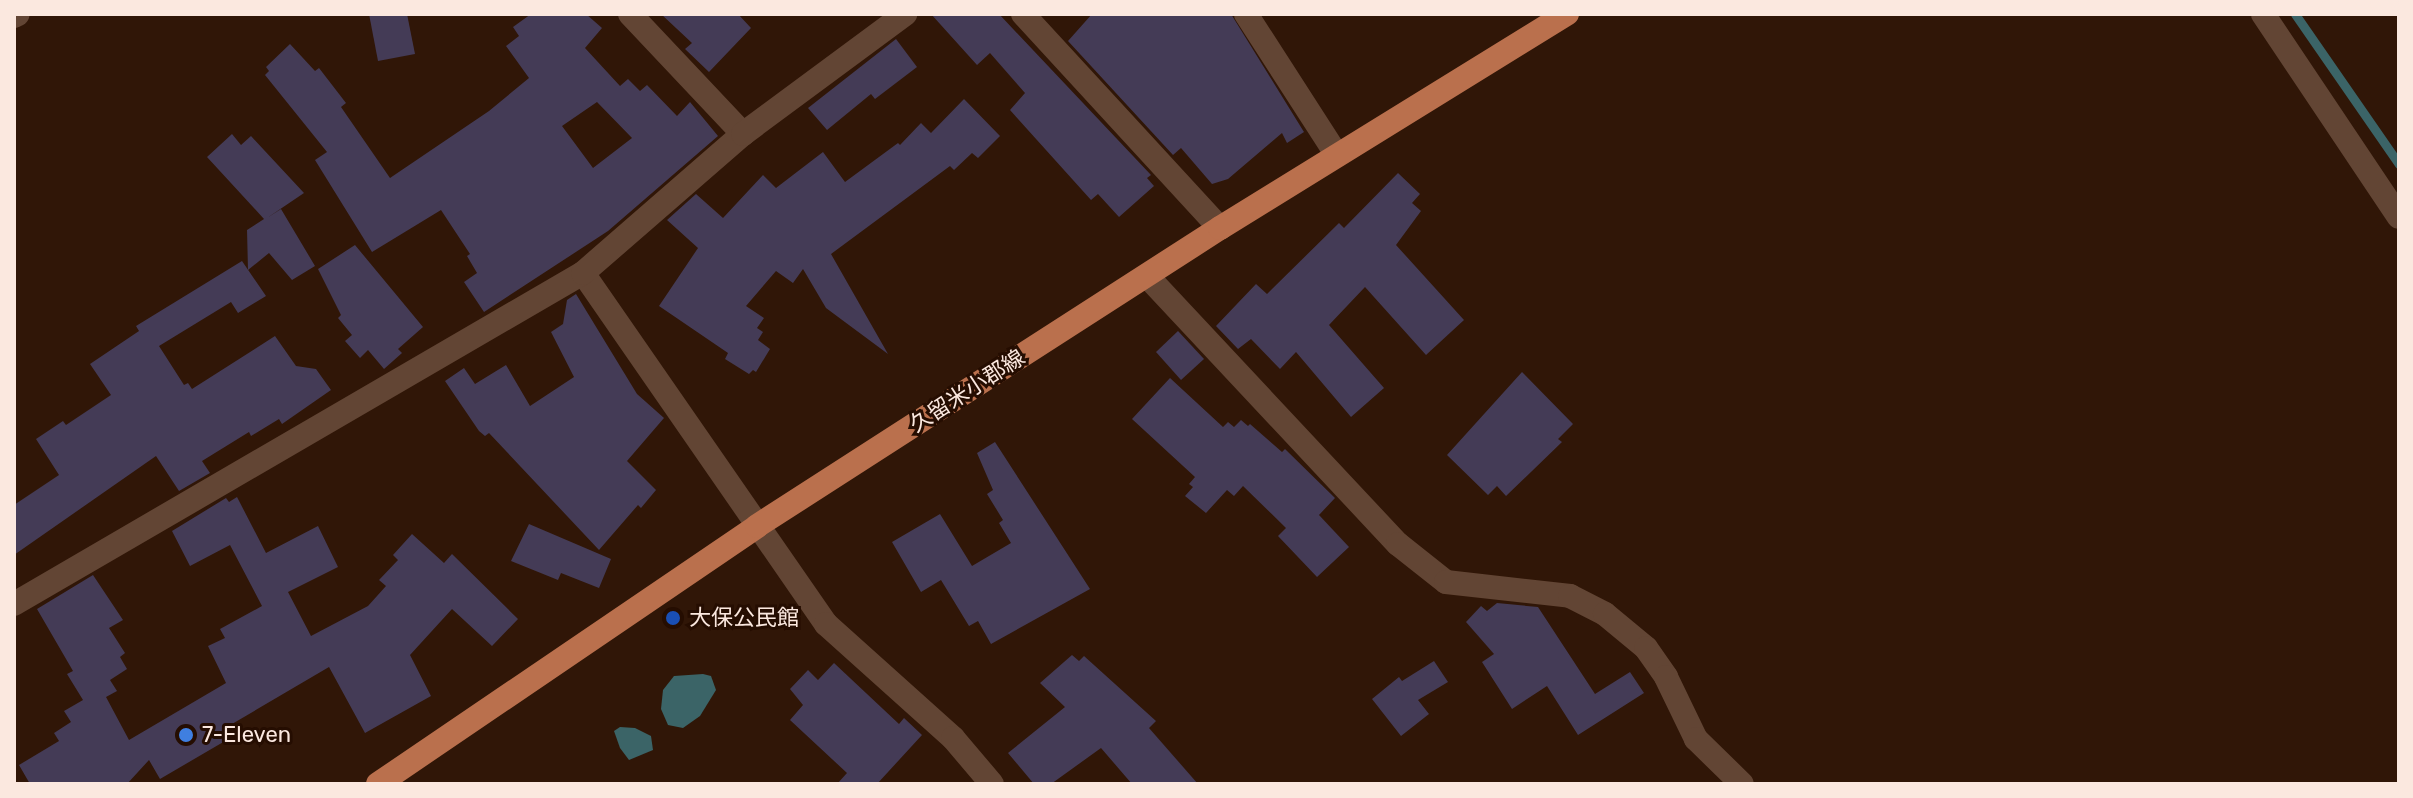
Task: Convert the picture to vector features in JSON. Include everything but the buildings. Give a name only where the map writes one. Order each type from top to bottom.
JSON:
[{"type":"main road","name":"久留米小郡線","points":[[378,784],[757,526],[1220,228],[1567,14]]},
{"type":"street","points":[[630,14],[743,134]]},
{"type":"street","points":[[14,604],[583,273],[743,134],[905,14]]},
{"type":"street","points":[[1023,14],[1220,228]]},
{"type":"street","points":[[1246,14],[1337,155]]},
{"type":"street","points":[[2263,14],[2399,217]]},
{"type":"street","points":[[583,273],[826,624],[953,738],[992,784]]},
{"type":"street","points":[[1147,276],[1398,544],[1446,582],[1570,596],[1605,614],[1646,648],[1666,677],[1696,739],[1742,784]]},
{"type":"water","points":[[674,676],[711,676],[716,690],[700,716],[683,728],[668,725],[661,709],[663,690]]},
{"type":"water","points":[[620,727],[635,728],[651,736],[653,750],[629,760],[620,748],[614,731]]},
{"type":"waterway","points":[[2295,14],[2399,164]]},
{"type":"place","name":"大保公民館","points":[[673,618]]},
{"type":"place","name":"7-Eleven","points":[[186,735]]}]
